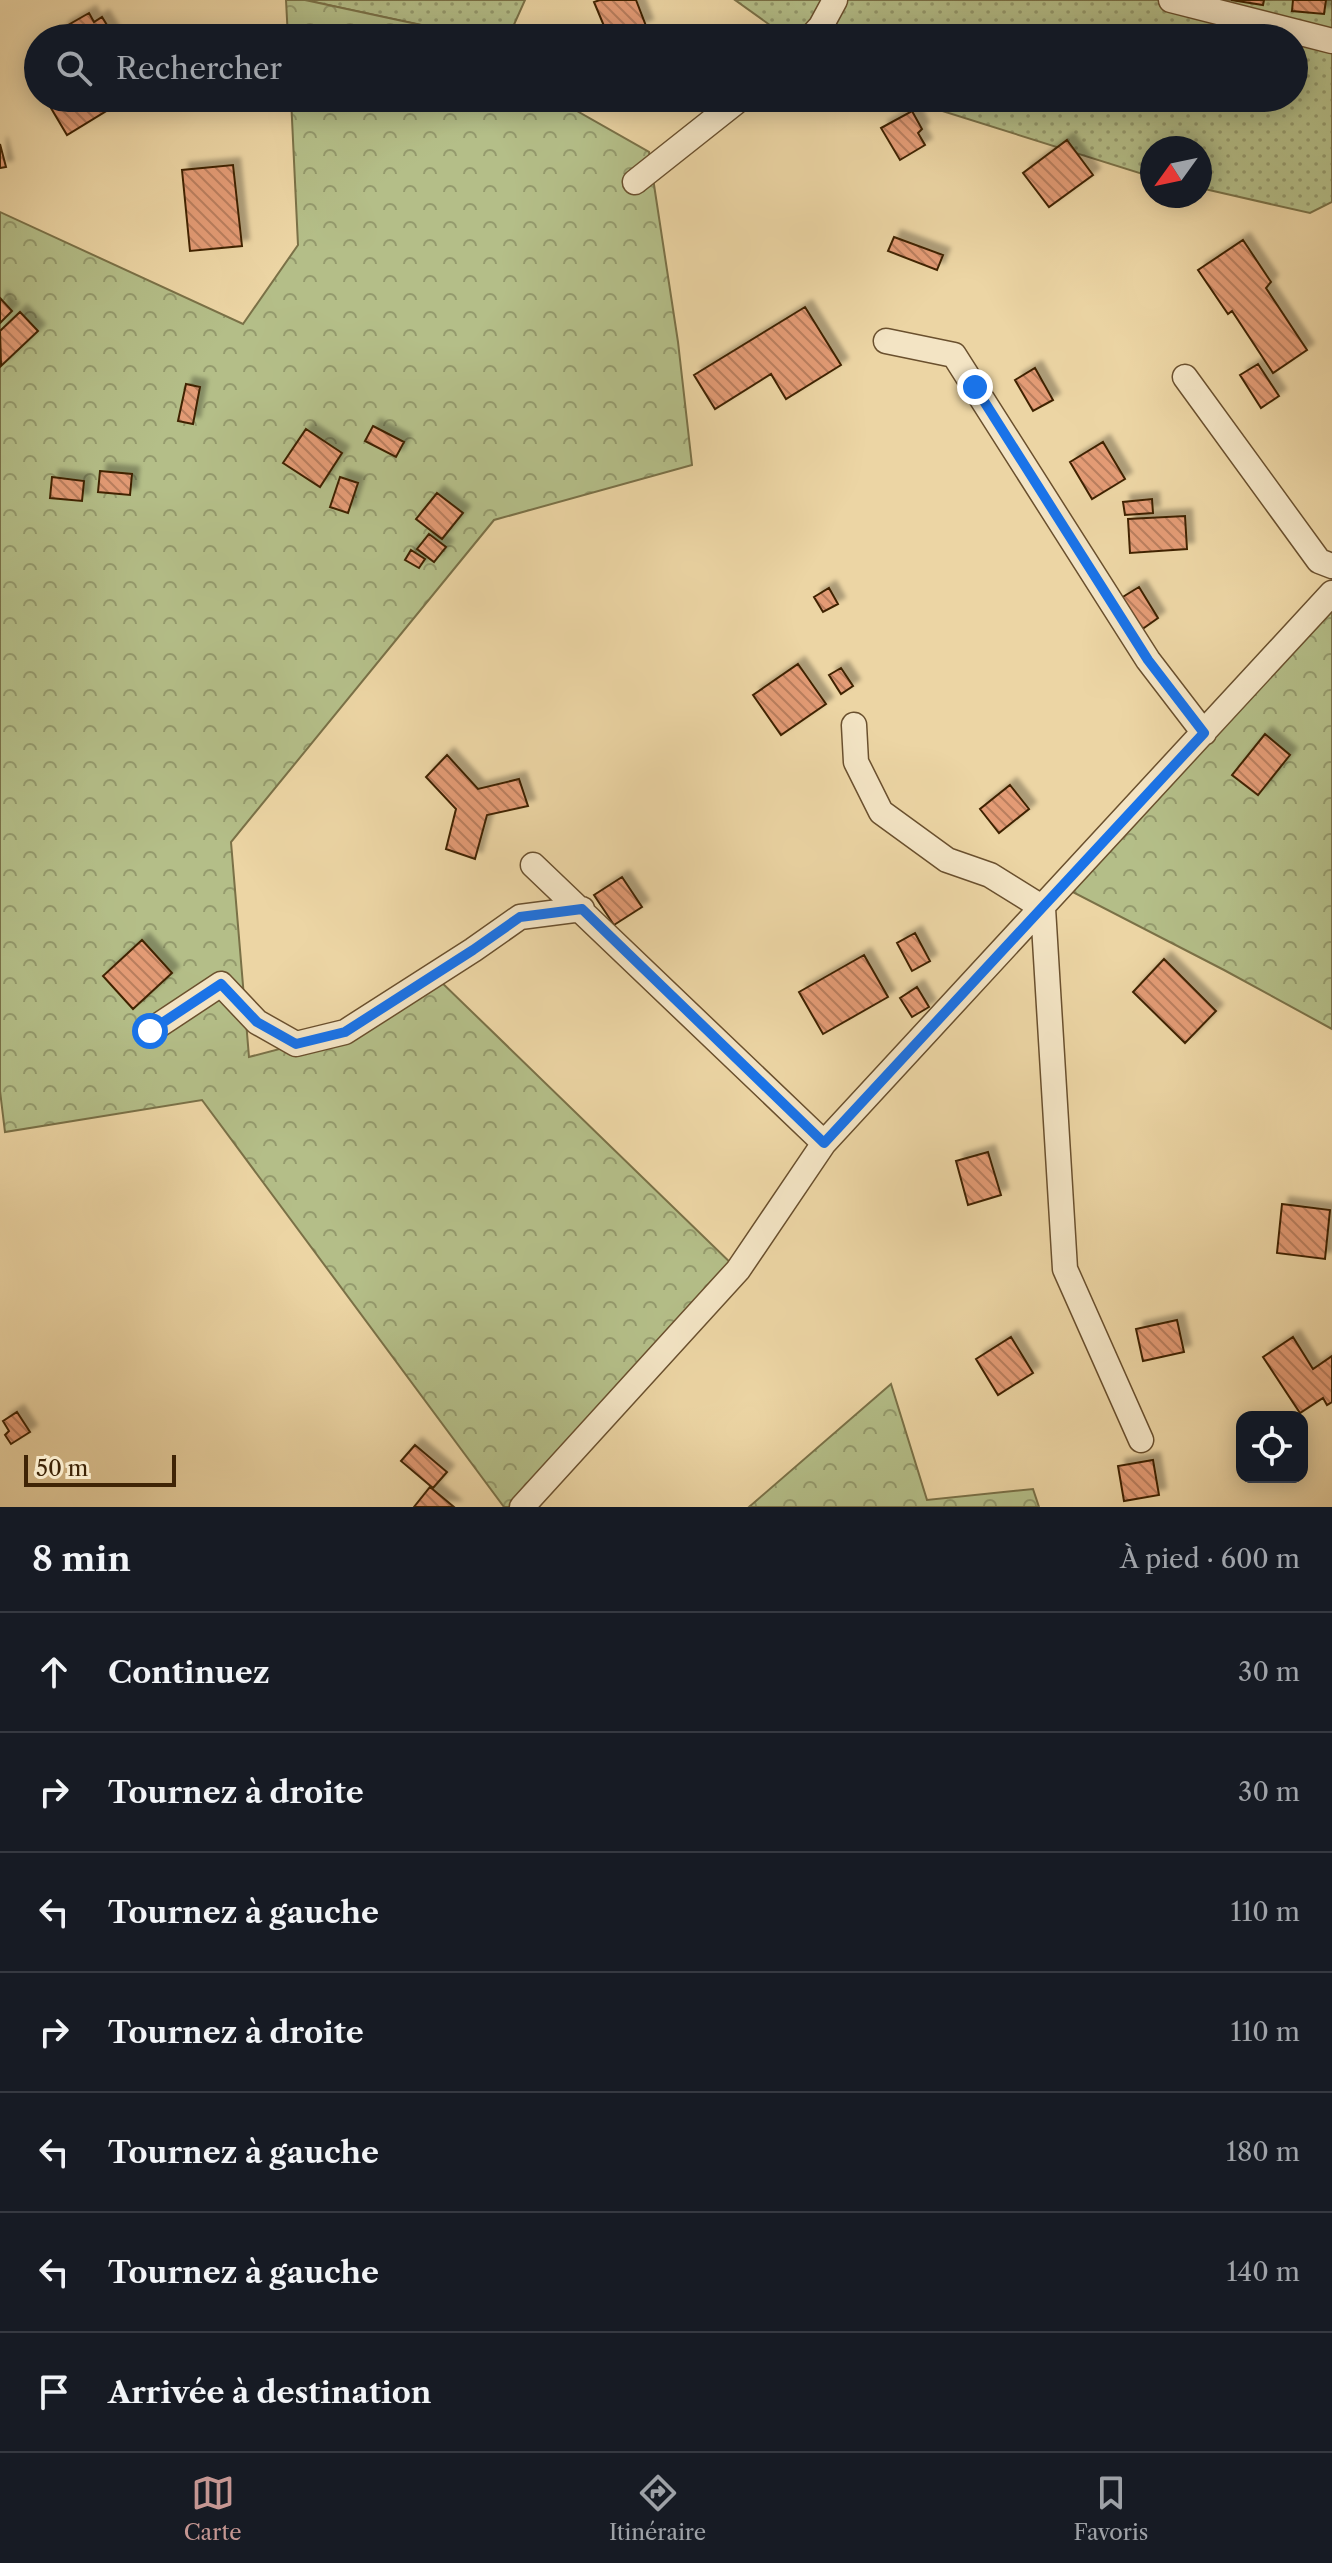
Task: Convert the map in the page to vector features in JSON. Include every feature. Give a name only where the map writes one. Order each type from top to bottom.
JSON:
[{"type":"street","points":[[822,24],[835,0]]},
{"type":"street","points":[[1171,0],[1265,24]]},
{"type":"street","points":[[1308,35],[1332,41]]},
{"type":"street","points":[[635,182],[723,112]]},
{"type":"street","points":[[886,341],[954,355],[1148,660],[1204,733]]},
{"type":"street","points":[[1185,377],[1319,561],[1332,566]]},
{"type":"street","points":[[522,1507],[738,1270],[824,1143],[1332,593]]},
{"type":"street","points":[[854,725],[856,762],[881,812],[947,860],[990,875],[1043,908]]},
{"type":"street","points":[[533,865],[824,1143]]},
{"type":"street","points":[[1043,908],[1065,1269],[1141,1440]]},
{"type":"street","points":[[150,1031],[221,984],[257,1022],[296,1044],[345,1032],[520,917],[582,909]]},
{"type":"green space","points":[[286,0],[305,0],[417,24],[287,24]]},
{"type":"green space","points":[[305,0],[525,0],[514,24],[416,24]]},
{"type":"green space","points":[[735,0],[1332,0],[1332,202],[1310,213],[1212,191],[1212,136],[1140,136],[1140,173],[945,112],[1308,112],[1308,24],[768,24]]},
{"type":"green space","points":[[292,112],[579,112],[649,152],[678,342],[692,465],[494,520],[231,842],[249,1057],[359,1028],[434,975],[738,1270],[522,1507],[504,1507],[202,1100],[5,1132],[0,1091],[0,212],[243,324],[298,245]]},
{"type":"green space","points":[[1332,593],[1332,1029],[1061,886]]},
{"type":"green space","points":[[891,1384],[927,1500],[1033,1489],[1039,1507],[749,1507]]},
{"type":"building","points":[[636,0],[645,24],[603,24],[594,2]]},
{"type":"building","points":[[1231,0],[1264,0],[1263,5]]},
{"type":"building","points":[[1293,0],[1326,0],[1324,14],[1292,11]]},
{"type":"building","points":[[89,13],[94,22],[102,17],[106,24],[70,24]]},
{"type":"building","points":[[53,112],[105,112],[67,135]]},
{"type":"building","points":[[913,112],[922,129],[918,133],[925,145],[900,160],[881,128]]},
{"type":"building","points":[[1067,140],[1093,175],[1049,207],[1023,173]]},
{"type":"building","points":[[0,144],[6,167],[0,168]]},
{"type":"building","points":[[233,165],[242,246],[190,251],[182,170]]},
{"type":"building","points":[[894,237],[943,255],[937,270],[888,251]]},
{"type":"building","points":[[1243,240],[1271,282],[1266,288],[1307,350],[1273,373],[1232,311],[1228,314],[1198,270]]},
{"type":"building","points":[[0,298],[12,311],[0,323]]},
{"type":"building","points":[[805,307],[841,365],[786,399],[771,374],[715,409],[694,375]]},
{"type":"building","points":[[20,312],[38,331],[1,366],[0,331]]},
{"type":"building","points":[[1258,364],[1279,396],[1261,408],[1240,375]]},
{"type":"building","points":[[1035,368],[1053,400],[1033,411],[1015,380]]},
{"type":"building","points":[[186,384],[200,387],[193,424],[178,421]]},
{"type":"building","points":[[373,426],[404,442],[396,457],[365,441]]},
{"type":"building","points":[[306,429],[342,453],[320,487],[283,463]]},
{"type":"building","points":[[1103,442],[1125,479],[1092,499],[1070,462]]},
{"type":"building","points":[[100,471],[132,474],[130,495],[98,492]]},
{"type":"building","points":[[52,477],[84,481],[82,501],[50,498]]},
{"type":"building","points":[[340,477],[358,483],[348,513],[330,507]]},
{"type":"building","points":[[437,493],[463,513],[442,539],[416,519]]},
{"type":"building","points":[[1152,499],[1153,513],[1125,515],[1123,502]]},
{"type":"building","points":[[1185,516],[1187,549],[1130,553],[1128,519]]},
{"type":"building","points":[[429,534],[446,547],[434,562],[417,549]]},
{"type":"building","points":[[411,550],[425,559],[419,568],[405,560]]},
{"type":"building","points":[[1139,587],[1158,618],[1141,630],[1121,598]]},
{"type":"building","points":[[829,588],[838,604],[823,612],[814,597]]},
{"type":"building","points":[[798,664],[826,704],[781,735],[753,695]]},
{"type":"building","points":[[841,668],[853,686],[841,694],[829,675]]},
{"type":"building","points":[[1265,734],[1290,755],[1258,795],[1232,775]]},
{"type":"building","points":[[447,755],[478,789],[519,779],[528,806],[487,815],[475,859],[446,849],[456,809],[426,777]]},
{"type":"building","points":[[1010,785],[1029,809],[999,833],[980,809]]},
{"type":"building","points":[[622,877],[642,907],[614,925],[594,895]]},
{"type":"building","points":[[915,933],[930,961],[912,971],[897,943]]},
{"type":"building","points":[[142,940],[172,973],[133,1009],[103,976]]},
{"type":"building","points":[[864,955],[888,997],[823,1034],[799,992]]},
{"type":"building","points":[[1164,959],[1216,1011],[1185,1043],[1133,992]]},
{"type":"building","points":[[917,987],[929,1007],[912,1017],[900,998]]},
{"type":"building","points":[[988,1152],[1001,1195],[968,1205],[956,1161]]},
{"type":"building","points":[[1282,1204],[1330,1210],[1325,1259],[1277,1253]]},
{"type":"building","points":[[1177,1320],[1184,1352],[1143,1361],[1136,1329]]},
{"type":"building","points":[[1011,1337],[1033,1373],[998,1395],[976,1359]]},
{"type":"building","points":[[1293,1337],[1313,1369],[1332,1356],[1332,1402],[1327,1405],[1323,1398],[1299,1411],[1263,1357]]},
{"type":"building","points":[[17,1412],[30,1432],[11,1444],[5,1435],[9,1431],[3,1421]]},
{"type":"building","points":[[415,1445],[447,1472],[433,1488],[401,1461]]},
{"type":"building","points":[[1153,1460],[1159,1495],[1124,1501],[1118,1466]]},
{"type":"building","points":[[430,1487],[454,1507],[414,1507]]},
{"type":"route","points":[[150,1031],[221,984],[257,1022],[296,1044],[345,1032],[520,917],[582,909],[824,1143],[1204,733],[1148,660],[975,387]]}]
